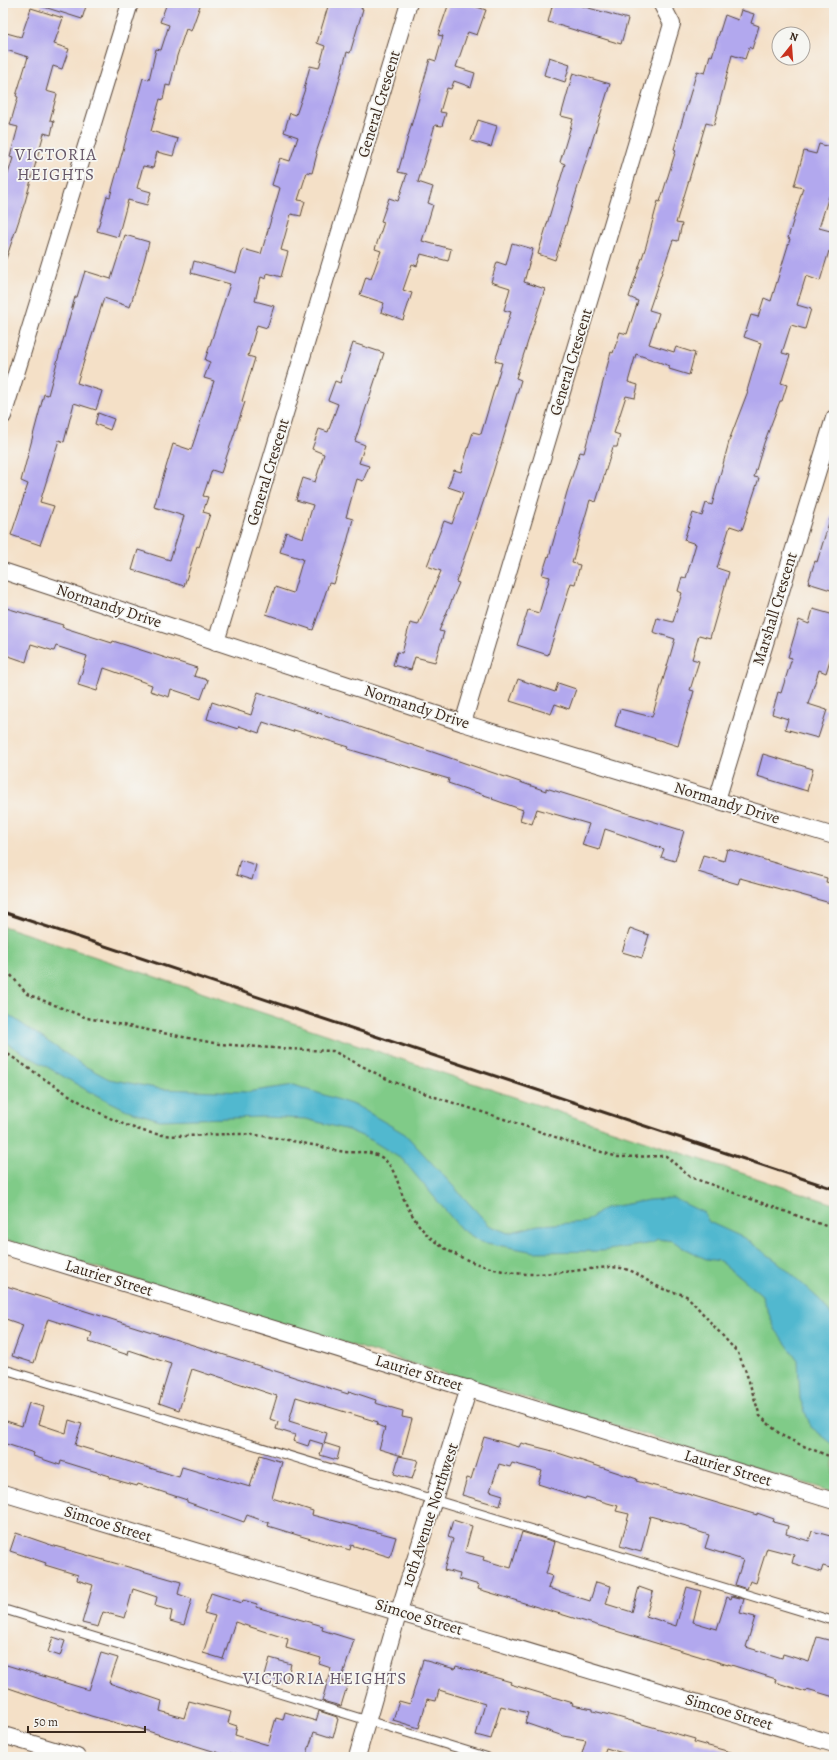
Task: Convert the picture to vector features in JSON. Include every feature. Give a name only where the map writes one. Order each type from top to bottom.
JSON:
[{"type":"street","points":[[3,416],[130,3]]},
{"type":"street","name":"General Crescent","points":[[216,642],[409,3]]},
{"type":"street","name":"General Crescent","points":[[463,723],[672,24],[661,3]]},
{"type":"street","name":"Marshall Crescent","points":[[717,800],[834,418]]},
{"type":"street","name":"Normandy Drive","points":[[3,571],[463,723],[834,836]]},
{"type":"street","name":"Laurier Street","points":[[3,1246],[834,1501]]},
{"type":"street","name":"10th Avenue Northwest","points":[[357,1757],[399,1611],[469,1388]]},
{"type":"street","name":"Simcoe Street","points":[[3,1493],[399,1611],[834,1744]]},
{"type":"street","points":[[3,1735],[77,1757]]},
{"type":"lane","points":[[3,1369],[834,1621]]},
{"type":"lane","points":[[3,1609],[487,1757]]},
{"type":"path","points":[[3,966],[27,994],[86,1018],[219,1044],[333,1051],[389,1080],[572,1143],[618,1156],[666,1156],[690,1177],[834,1229]]},
{"type":"path","points":[[3,1051],[72,1096],[110,1117],[147,1132],[179,1135],[220,1133],[254,1135],[346,1152],[364,1151],[381,1156],[390,1165],[407,1206],[431,1239],[455,1254],[487,1267],[506,1272],[531,1274],[622,1267],[633,1270],[659,1288],[680,1293],[688,1297],[738,1352],[760,1416],[781,1435],[834,1458]]},
{"type":"green space","points":[[3,926],[834,1204],[834,1492],[3,1239]]},
{"type":"water","points":[[3,1011],[81,1064],[109,1079],[161,1089],[247,1092],[294,1085],[357,1106],[405,1134],[489,1225],[508,1233],[538,1225],[585,1222],[605,1208],[649,1200],[673,1198],[704,1213],[709,1222],[744,1238],[778,1262],[820,1300],[834,1319],[834,1445],[811,1427],[800,1399],[798,1360],[775,1329],[761,1294],[720,1261],[706,1259],[683,1248],[673,1241],[657,1239],[653,1243],[602,1251],[535,1252],[481,1242],[461,1229],[403,1160],[371,1140],[348,1130],[306,1119],[264,1117],[160,1120],[127,1110],[88,1091],[3,1041]]},
{"type":"building","points":[[41,3],[87,3],[82,19],[41,6]]},
{"type":"building","points":[[167,3],[201,3],[191,31],[186,29],[177,56],[170,86],[166,85],[163,100],[160,99],[151,131],[178,139],[173,156],[157,152],[153,168],[143,166],[137,188],[151,192],[147,205],[128,200],[118,237],[97,231],[107,196],[110,197],[143,78],[149,80],[156,49],[161,50],[169,25],[160,22]]},
{"type":"building","points":[[329,3],[363,3],[361,9],[363,9],[350,53],[347,52],[333,103],[316,153],[312,173],[307,172],[298,200],[305,201],[301,216],[291,214],[281,250],[288,252],[281,277],[267,273],[266,279],[261,277],[255,301],[274,306],[267,328],[257,325],[248,356],[255,358],[242,401],[245,402],[221,473],[212,470],[203,496],[208,497],[203,512],[210,514],[199,547],[197,546],[184,586],[132,570],[138,550],[170,560],[184,516],[154,507],[173,444],[191,450],[214,381],[204,378],[210,362],[205,360],[230,284],[191,273],[194,261],[236,273],[243,249],[261,254],[280,188],[272,185],[280,158],[290,161],[298,137],[284,132],[290,113],[296,115],[305,89],[310,66],[319,68],[325,46],[317,43]]},
{"type":"building","points":[[449,3],[465,3],[486,10],[477,35],[468,32],[456,67],[475,73],[471,87],[454,81],[451,89],[447,88],[440,112],[446,113],[442,126],[435,125],[418,182],[433,187],[428,203],[433,205],[422,241],[451,249],[448,261],[421,254],[417,266],[412,264],[403,290],[412,293],[403,320],[381,312],[384,303],[360,295],[366,277],[371,279],[381,251],[375,249],[384,222],[381,221],[389,198],[398,201],[407,174],[398,172],[430,59],[436,61],[443,36],[438,35]]},
{"type":"building","points":[[553,3],[571,3],[628,19],[621,44],[548,22]]},
{"type":"building","points":[[31,8],[63,18],[54,44],[69,49],[62,69],[53,66],[46,91],[57,94],[50,120],[54,121],[51,135],[44,133],[25,202],[6,259],[3,259],[3,190],[13,158],[10,157],[18,127],[10,125],[18,97],[16,96],[28,57],[3,49],[3,32],[21,37]]},
{"type":"building","points":[[741,10],[754,14],[751,23],[759,26],[752,49],[749,47],[745,59],[732,55],[714,125],[706,123],[676,223],[682,224],[678,241],[673,240],[649,310],[659,313],[649,344],[674,352],[676,347],[695,353],[689,375],[669,369],[670,366],[636,354],[628,382],[638,385],[635,398],[626,396],[614,433],[620,435],[617,447],[613,447],[596,502],[590,500],[572,563],[580,565],[575,584],[571,583],[548,655],[517,645],[528,610],[539,613],[550,577],[542,575],[548,556],[549,557],[580,452],[584,453],[611,352],[613,353],[620,332],[627,334],[638,301],[629,297],[646,246],[658,201],[660,202],[676,150],[674,149],[697,71],[705,73],[725,15],[738,20]]},
{"type":"building","points":[[549,57],[570,64],[565,82],[544,75]]},
{"type":"building","points":[[573,73],[610,84],[555,260],[538,254],[565,164],[560,162],[573,119],[561,116]]},
{"type":"building","points":[[478,120],[497,126],[491,147],[471,141]]},
{"type":"building","points":[[819,144],[834,148],[834,197],[829,196],[819,228],[834,232],[834,252],[829,251],[820,281],[806,276],[797,305],[811,309],[805,329],[791,325],[782,353],[790,355],[781,383],[787,385],[782,401],[780,401],[764,443],[754,477],[759,478],[742,530],[730,526],[717,568],[729,572],[710,638],[699,635],[692,659],[699,661],[690,690],[694,691],[678,746],[615,726],[620,709],[652,717],[675,639],[653,632],[657,618],[673,622],[682,593],[678,591],[682,577],[686,578],[696,544],[684,540],[693,513],[702,516],[706,503],[712,505],[730,438],[748,391],[761,343],[744,337],[751,315],[758,317],[764,298],[771,301],[790,239],[788,238],[803,188],[794,186],[804,151],[816,154]]},
{"type":"building","points":[[125,235],[149,242],[144,261],[130,307],[104,298],[77,383],[102,391],[96,410],[74,403],[64,442],[59,440],[40,502],[54,506],[40,545],[11,535],[28,484],[21,481],[44,394],[48,395],[75,297],[77,297],[85,271],[111,279]]},
{"type":"building","points":[[512,243],[533,249],[524,282],[545,289],[516,378],[521,380],[490,482],[456,582],[459,583],[439,631],[444,632],[435,662],[415,657],[411,670],[393,665],[397,652],[402,653],[410,623],[418,625],[441,571],[427,566],[444,521],[452,524],[463,492],[448,487],[454,470],[461,472],[473,432],[481,434],[502,363],[495,361],[511,312],[504,310],[510,288],[491,282],[497,262],[506,265]]},
{"type":"building","points":[[353,343],[384,353],[355,441],[365,445],[359,463],[369,466],[363,481],[357,479],[346,517],[353,519],[346,546],[334,584],[329,583],[313,630],[266,614],[275,587],[293,593],[303,559],[280,552],[286,532],[303,538],[313,505],[296,500],[303,478],[315,482],[324,454],[312,449],[319,429],[328,432],[338,404],[328,400],[335,381],[340,383]]},
{"type":"building","points":[[98,413],[114,419],[110,430],[95,424]]},
{"type":"building","points":[[831,516],[834,516],[834,591],[808,583],[815,561],[817,562]]},
{"type":"building","points":[[3,607],[63,625],[62,627],[112,643],[113,641],[197,668],[194,676],[208,680],[201,699],[171,689],[169,697],[150,691],[152,685],[104,668],[97,691],[78,685],[87,656],[56,646],[54,651],[31,644],[26,662],[3,654]]},
{"type":"building","points":[[813,609],[834,615],[834,647],[826,673],[819,670],[808,704],[827,710],[818,738],[785,729],[788,719],[772,714],[778,692],[781,693],[792,658],[788,657],[799,620],[809,624]]},
{"type":"building","points":[[518,679],[555,692],[558,683],[576,689],[569,709],[555,704],[551,714],[510,701]]},
{"type":"building","points":[[258,692],[546,791],[546,788],[684,831],[675,861],[661,857],[664,849],[605,829],[599,850],[582,845],[589,824],[537,809],[532,824],[520,820],[523,810],[448,783],[449,779],[348,749],[349,747],[294,730],[293,732],[263,722],[259,733],[239,726],[238,729],[207,719],[212,702],[251,715]]},
{"type":"building","points":[[763,754],[813,769],[807,791],[757,776]]},
{"type":"building","points":[[727,849],[827,878],[826,882],[834,884],[834,904],[740,878],[738,884],[698,872],[703,855],[724,861]]},
{"type":"building","points":[[240,860],[256,865],[252,880],[236,875]]},
{"type":"building","points":[[630,928],[649,935],[642,958],[622,952]]},
{"type":"building","points":[[3,1285],[348,1394],[349,1391],[376,1400],[375,1403],[403,1411],[402,1417],[412,1419],[402,1456],[379,1449],[385,1428],[377,1425],[378,1422],[296,1397],[289,1421],[327,1433],[324,1443],[340,1448],[337,1460],[320,1455],[323,1444],[310,1440],[308,1446],[293,1441],[295,1435],[276,1429],[278,1422],[270,1419],[277,1396],[192,1369],[179,1410],[159,1403],[171,1364],[129,1350],[128,1355],[89,1342],[92,1333],[48,1319],[34,1363],[12,1356],[23,1325],[3,1318]]},
{"type":"building","points":[[29,1403],[44,1407],[39,1424],[66,1433],[69,1420],[82,1424],[75,1445],[179,1477],[182,1467],[250,1487],[260,1455],[282,1462],[272,1498],[313,1511],[312,1515],[396,1537],[390,1557],[351,1545],[350,1550],[304,1537],[268,1526],[269,1523],[247,1515],[244,1522],[187,1502],[187,1500],[138,1484],[137,1486],[109,1478],[110,1476],[61,1461],[60,1465],[33,1456],[34,1453],[3,1443],[3,1420],[22,1426]]},
{"type":"building","points":[[484,1437],[519,1447],[521,1443],[549,1450],[637,1479],[636,1481],[681,1492],[757,1515],[757,1513],[774,1519],[773,1522],[788,1526],[786,1534],[809,1541],[812,1531],[834,1537],[834,1569],[823,1566],[821,1572],[792,1563],[794,1555],[767,1548],[756,1583],[750,1581],[747,1589],[735,1585],[743,1560],[705,1548],[709,1535],[690,1529],[690,1527],[650,1516],[641,1552],[620,1546],[629,1514],[616,1511],[618,1506],[586,1497],[585,1499],[538,1484],[542,1471],[512,1463],[510,1467],[499,1464],[490,1491],[503,1495],[500,1506],[462,1495],[467,1478],[471,1479]]},
{"type":"building","points":[[399,1456],[418,1460],[412,1479],[394,1474]]},
{"type":"building","points":[[453,1520],[472,1526],[465,1552],[484,1557],[483,1560],[511,1568],[522,1532],[555,1542],[546,1574],[552,1576],[548,1588],[590,1601],[596,1582],[611,1586],[606,1604],[632,1612],[639,1587],[653,1592],[646,1616],[676,1626],[687,1587],[701,1591],[693,1622],[717,1629],[727,1597],[731,1599],[732,1596],[744,1599],[740,1613],[755,1617],[746,1647],[782,1658],[783,1654],[809,1662],[817,1637],[832,1641],[831,1644],[834,1645],[834,1697],[807,1689],[806,1692],[775,1682],[776,1679],[478,1589],[479,1585],[459,1579],[460,1574],[444,1570],[453,1539],[448,1537]]},
{"type":"building","points":[[16,1533],[51,1545],[181,1582],[178,1594],[192,1599],[184,1625],[170,1621],[172,1611],[155,1606],[157,1597],[133,1589],[125,1618],[103,1612],[98,1627],[82,1623],[93,1585],[77,1580],[78,1575],[45,1565],[46,1563],[10,1551]]},
{"type":"building","points":[[211,1593],[242,1603],[243,1600],[257,1604],[256,1607],[323,1626],[322,1630],[354,1640],[341,1681],[348,1683],[341,1706],[322,1701],[331,1668],[319,1664],[321,1658],[286,1648],[288,1639],[235,1622],[223,1659],[203,1653],[215,1616],[204,1613]]},
{"type":"building","points":[[53,1637],[65,1641],[60,1656],[48,1652]]},
{"type":"building","points":[[101,1653],[118,1658],[109,1683],[162,1701],[160,1711],[184,1718],[189,1701],[231,1712],[228,1723],[237,1726],[235,1735],[268,1745],[276,1718],[283,1720],[285,1712],[316,1721],[319,1711],[337,1717],[338,1719],[333,1738],[314,1732],[306,1757],[244,1757],[230,1753],[229,1756],[128,1725],[127,1726],[91,1716],[3,1686],[3,1664],[89,1690]]},
{"type":"building","points":[[270,1658],[291,1664],[286,1682],[265,1676]]},
{"type":"building","points":[[423,1660],[455,1669],[456,1666],[511,1682],[510,1684],[573,1703],[572,1705],[593,1709],[593,1711],[695,1739],[694,1742],[734,1753],[734,1757],[636,1757],[606,1748],[603,1757],[581,1757],[586,1740],[563,1736],[525,1723],[528,1713],[501,1706],[491,1739],[476,1735],[485,1704],[439,1690],[436,1701],[427,1699],[419,1728],[393,1720],[399,1701],[410,1704]]},
{"type":"railway","points":[[3,912],[834,1189]]},
{"type":"district","name":"VICTORIA HEIGHTS","points":[[56,164]]},
{"type":"district","name":"VICTORIA HEIGHTS","points":[[325,1678]]}]
